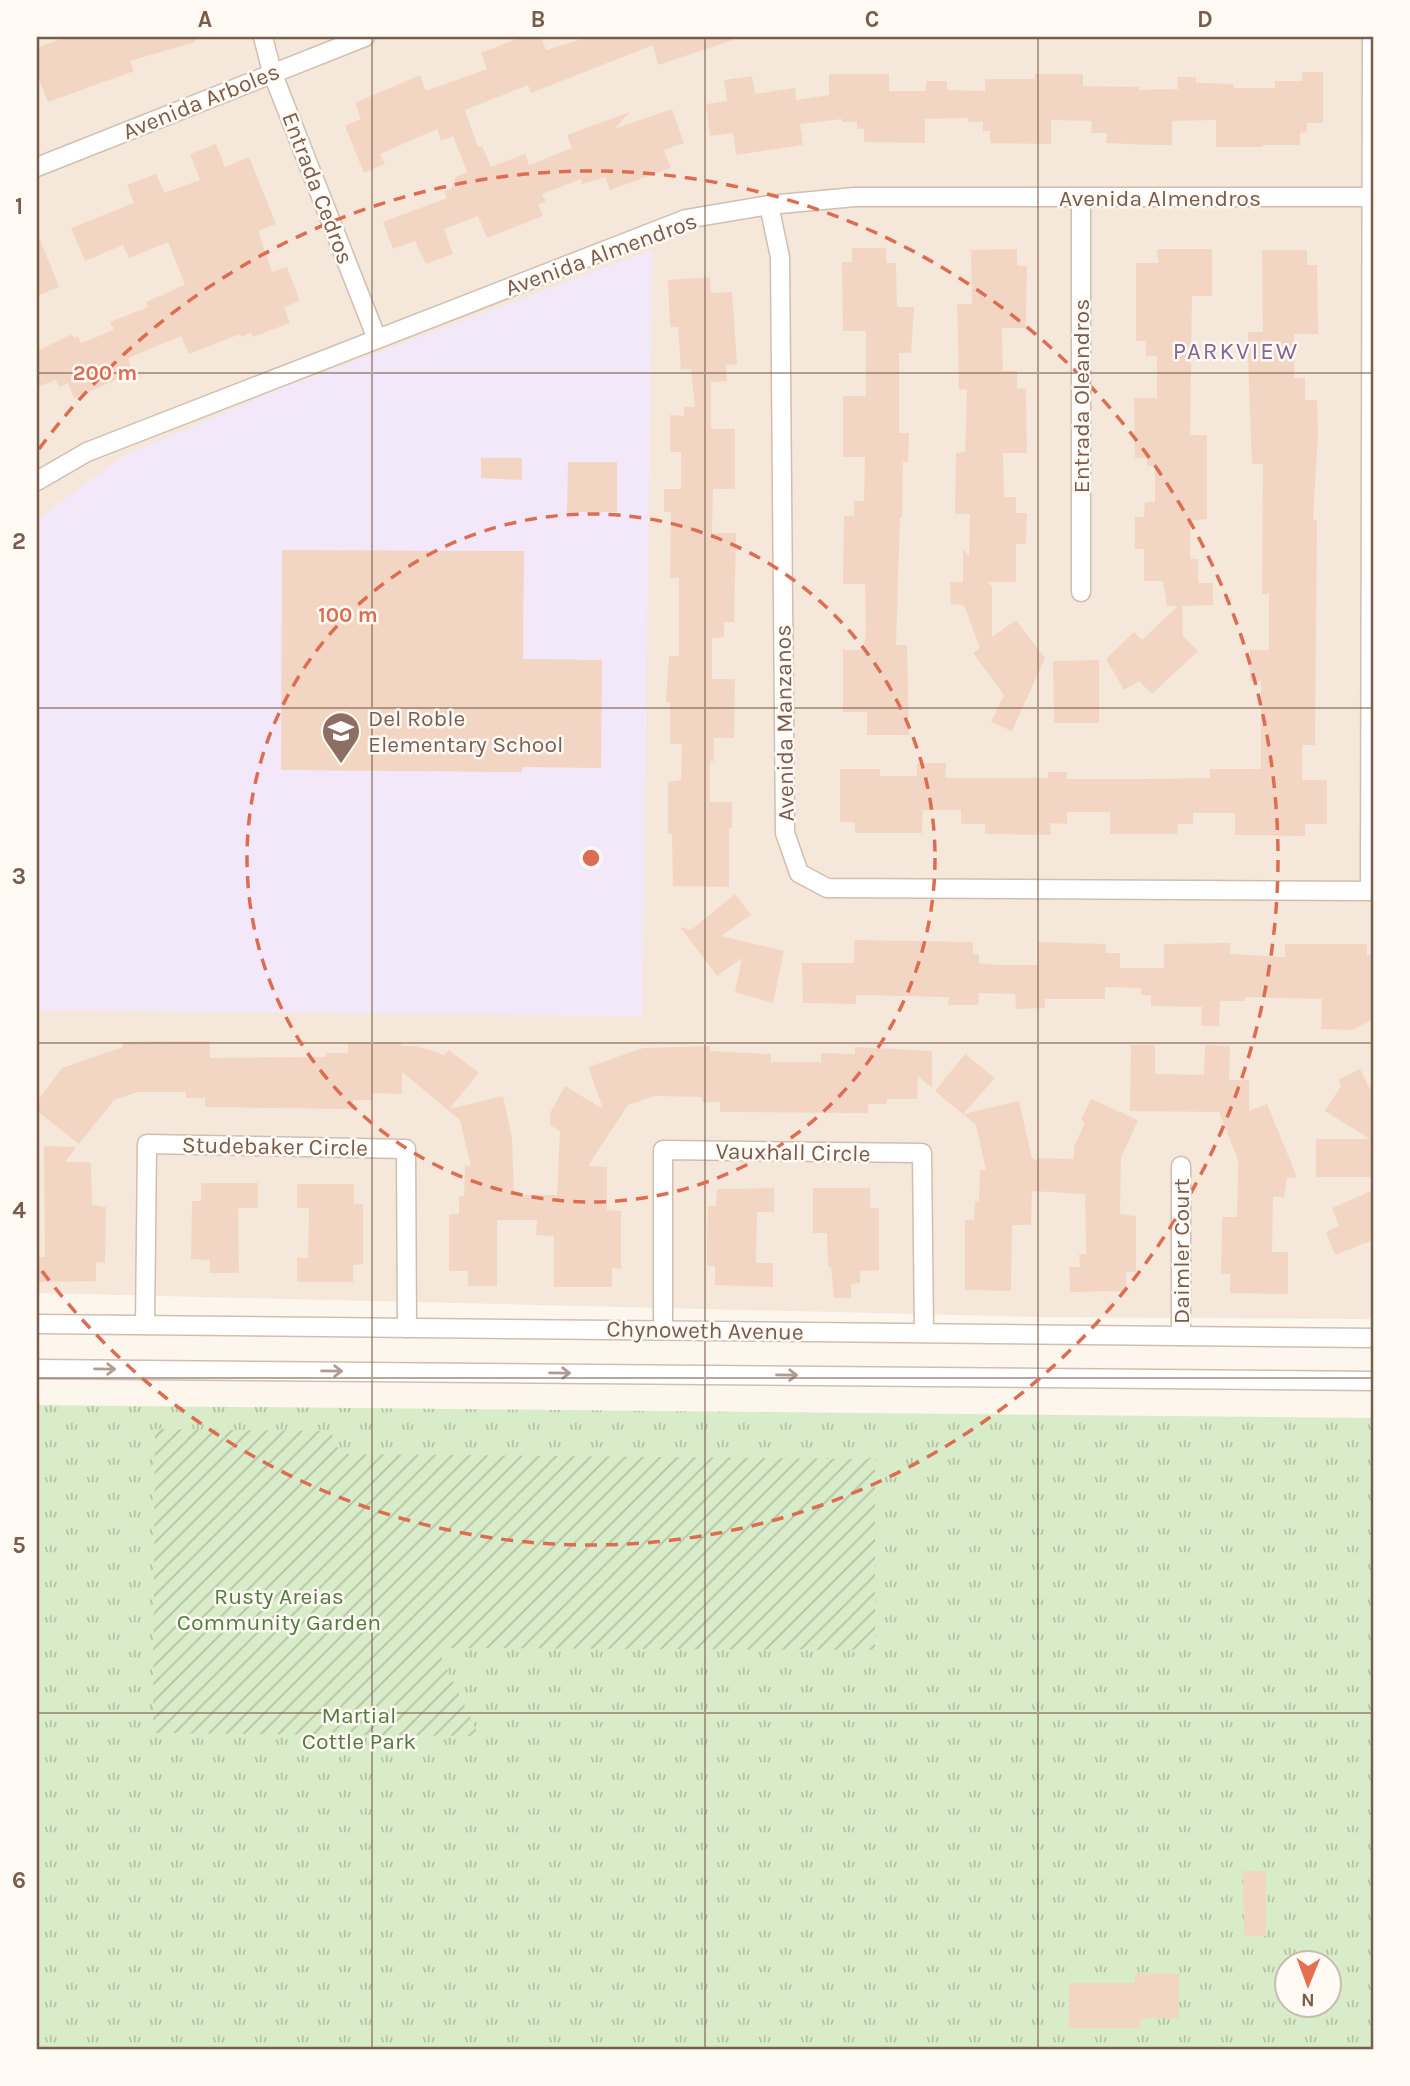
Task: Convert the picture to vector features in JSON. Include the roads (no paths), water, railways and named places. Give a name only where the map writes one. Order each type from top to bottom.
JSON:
[{"type":"street","name":"Entrada Cedros","points":[[263,37],[271,72],[377,339]]},
{"type":"street","name":"Avenida Arboles","points":[[37,167],[365,37]]},
{"type":"street","points":[[1372,37],[1372,891]]},
{"type":"street","name":"Avenida Almendros","points":[[37,481],[87,452],[686,219],[769,205],[855,197],[1370,197]]},
{"type":"street","name":"Entrada Oleandros","points":[[1081,199],[1081,592]]},
{"type":"street","name":"Avenida Manzanos","points":[[769,205],[780,257],[785,833],[799,873],[827,888],[1372,891]]},
{"type":"street","name":"Studebaker Circle","points":[[145,1325],[147,1144],[405,1149],[407,1328]]},
{"type":"street","name":"Vauxhall Circle","points":[[663,1329],[663,1150],[922,1153],[924,1333]]},
{"type":"street","name":"Daimler Court","points":[[1181,1166],[1181,1336]]},
{"type":"street","name":"Chynoweth Avenue","points":[[37,1324],[1373,1338]]},
{"type":"street","name":"Chynoweth Avenue","points":[[37,1369],[1373,1381]]},
{"type":"place","name":"Del Roble Elementary School","points":[[341,765]]},
{"type":"district","name":"PARKVIEW","points":[[1236,351]]},
{"type":"park label","name":"Rusty Areias Community Garden","points":[[279,1609]]},
{"type":"park label","name":"Martial Cottle Park","points":[[359,1728]]}]
